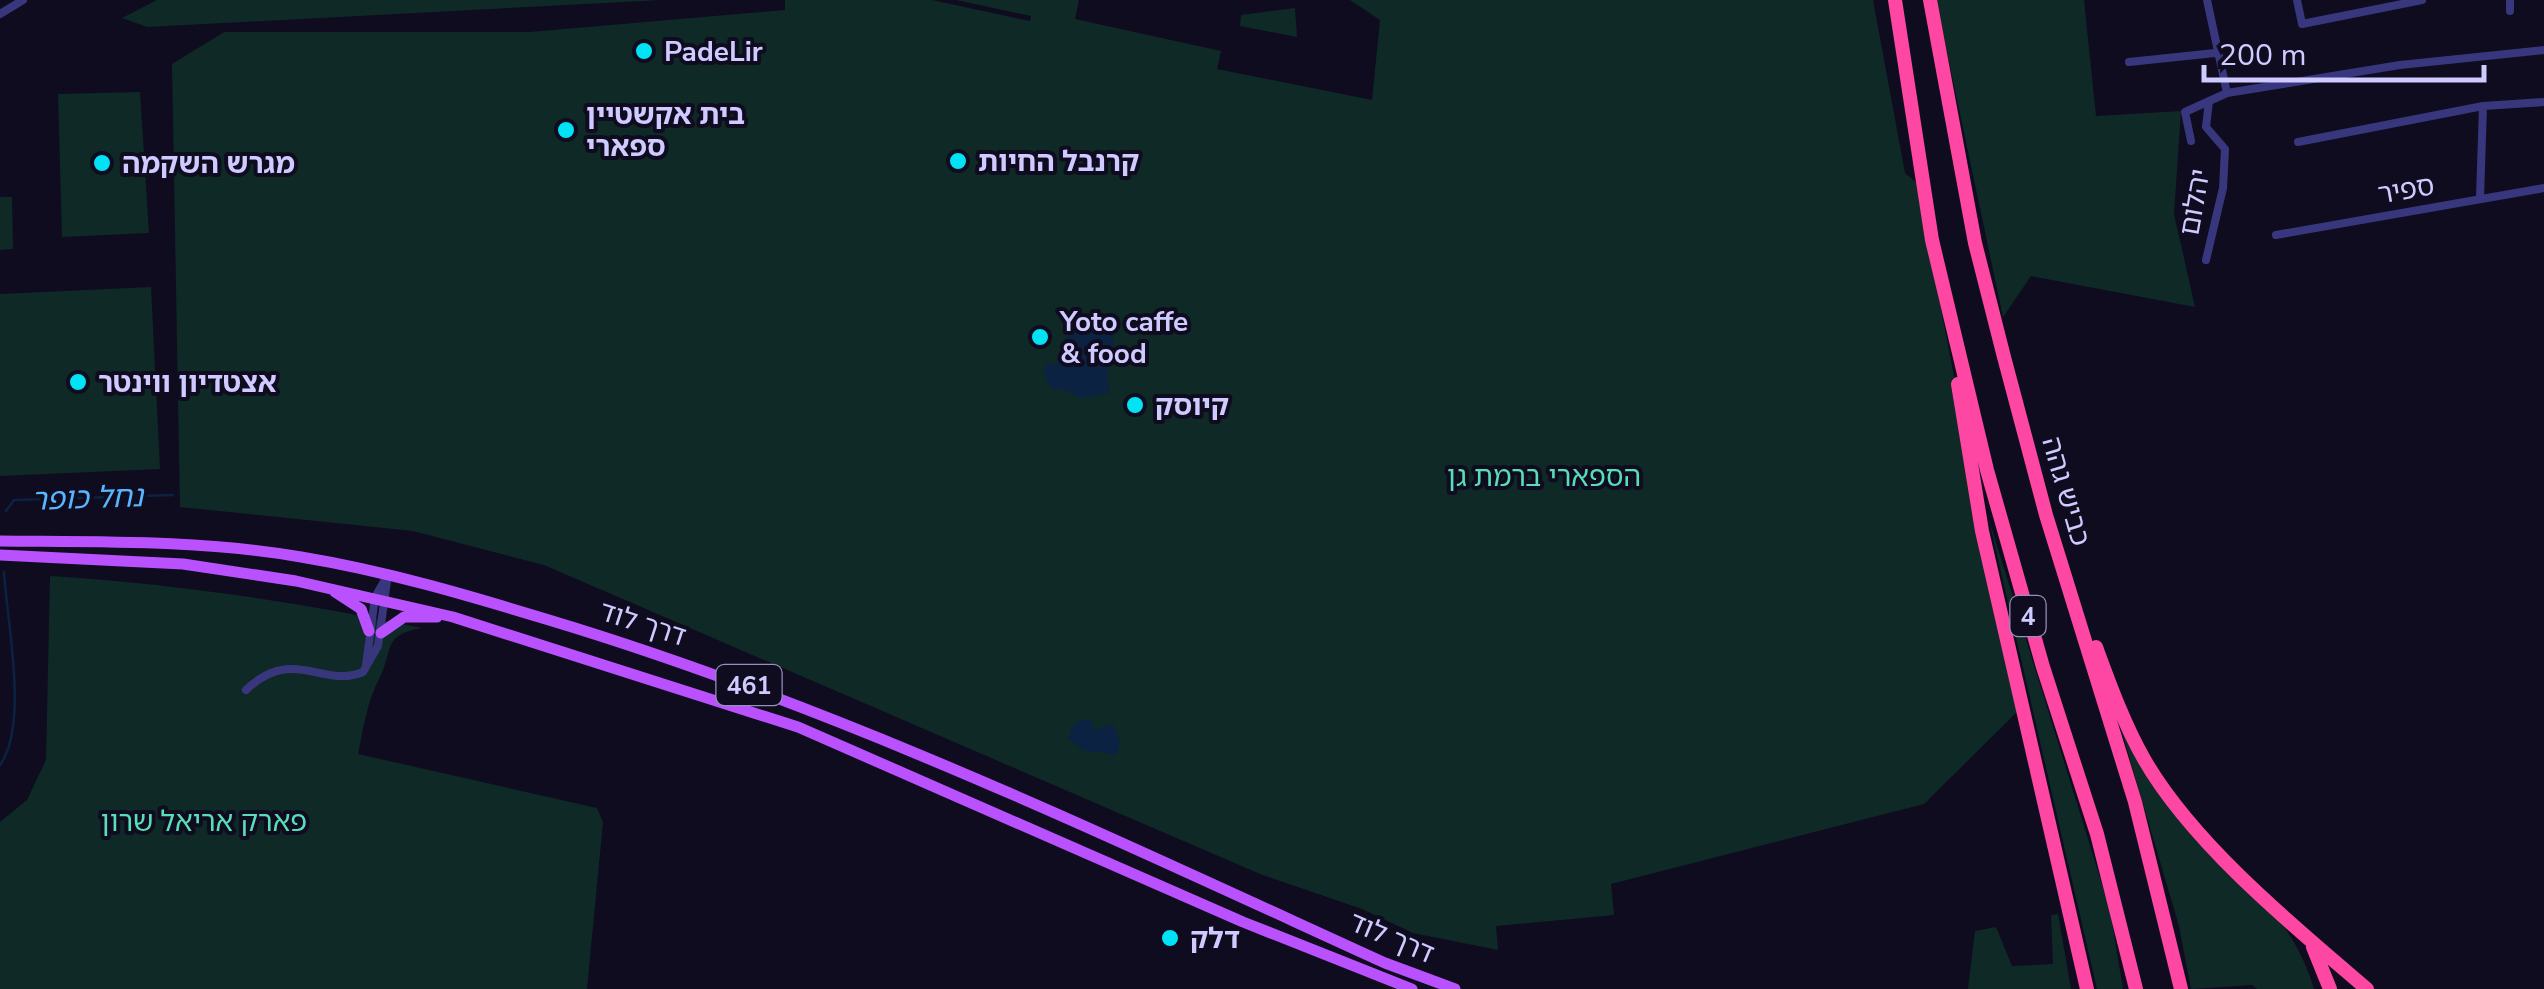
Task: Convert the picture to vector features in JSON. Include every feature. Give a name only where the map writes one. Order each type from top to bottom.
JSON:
[{"type":"highway","name":"4","points":[[1895,0],[1932,240],[2005,542],[2097,834],[2136,989]]},
{"type":"highway","name":"כביש גהה","points":[[1930,0],[1975,243],[2046,516],[2135,802],[2181,989]]},
{"type":"highway","points":[[1932,240],[1982,532],[2084,989]]},
{"type":"highway","points":[[2046,516],[2109,681],[2144,760],[2203,836],[2303,935],[2367,989]]},
{"type":"highway","points":[[2303,935],[2323,966],[2330,989]]},
{"type":"main road","name":"דרך לוד","points":[[0,541],[216,547],[388,574],[656,653],[812,709],[1385,963],[1455,989]]},
{"type":"main road","name":"דרך לוד","points":[[0,555],[182,564],[327,587],[454,617],[798,727],[1243,922],[1412,989]]},
{"type":"main road","points":[[327,587],[361,609],[375,632],[404,618],[454,617]]},
{"type":"street","points":[[0,14],[23,0]]},
{"type":"street","points":[[2207,0],[2227,92]]},
{"type":"street","points":[[2297,0],[2302,24],[2422,0]]},
{"type":"street","points":[[2510,0],[2510,11]]},
{"type":"street","points":[[2192,141],[2185,112],[2227,92],[2400,65],[2544,50]]},
{"type":"street","points":[[2129,62],[2216,52]]},
{"type":"street","name":"יהלום","points":[[2206,260],[2223,188],[2225,148],[2206,128],[2209,101]]},
{"type":"street","points":[[2298,142],[2482,106],[2544,102]]},
{"type":"street","points":[[2480,198],[2482,106]]},
{"type":"street","name":"ספיר","points":[[2276,235],[2544,188]]},
{"type":"street","points":[[246,690],[262,674],[289,668],[346,676],[366,670],[388,574]]},
{"type":"green space","points":[[157,0],[661,0],[147,27],[122,18]]},
{"type":"green space","name":"הספארי ברמת גן","points":[[785,0],[932,0],[1030,21],[1031,16],[956,0],[1079,0],[1075,19],[1221,51],[1217,69],[1372,100],[1380,20],[1350,0],[1873,0],[1905,173],[1917,183],[2018,711],[1924,804],[1611,884],[1614,915],[1496,926],[1498,950],[1413,933],[1362,909],[1260,874],[544,565],[413,531],[180,507],[172,64],[224,32],[530,32],[785,10]]},
{"type":"green space","points":[[1936,0],[2084,0],[2096,116],[2181,111],[2174,214],[2195,307],[2031,276],[2003,317]]},
{"type":"green space","points":[[1295,8],[1297,37],[1240,26],[1241,15]]},
{"type":"green space","name":"מגרש השקמה","points":[[140,92],[149,233],[62,237],[58,94]]},
{"type":"green space","points":[[0,197],[12,197],[13,249],[0,250]]},
{"type":"green space","name":"אצטדיון ווינטר","points":[[151,287],[160,469],[0,476],[0,294]]},
{"type":"green space","points":[[1989,520],[2110,910],[2123,989],[2097,989]]},
{"type":"green space","name":"פארק אריאל שרון","points":[[50,576],[237,595],[422,628],[401,635],[391,645],[369,705],[358,754],[597,808],[603,822],[587,989],[0,989],[0,822],[27,800],[46,760]]},
{"type":"green space","points":[[2116,712],[2161,785],[2276,915],[2298,950],[2314,989],[2257,989],[2252,985],[2191,989],[2179,926]]},
{"type":"green space","points":[[2058,914],[2071,989],[1968,989],[1975,931],[1996,927],[2012,966],[2053,964],[2051,915]]},
{"type":"water","points":[[1092,314],[1110,324],[1117,363],[1107,366],[1109,393],[1079,398],[1066,390],[1051,388],[1043,372],[1048,363],[1056,365],[1074,315]]},
{"type":"water","points":[[1090,719],[1094,730],[1113,724],[1120,742],[1116,755],[1083,750],[1068,738],[1075,722]]},
{"type":"waterway","name":"נחל כופר","points":[[6,511],[14,500],[173,495]]},
{"type":"waterway","name":"נחל כופר","points":[[0,765],[9,747],[15,699],[4,572]]},
{"type":"place","name":"PadeLir","points":[[644,51]]},
{"type":"place","name":"בית אקשטיין ספארי","points":[[566,130]]},
{"type":"place","name":"קרנבל החיות","points":[[958,161]]},
{"type":"place","name":"מגרש השקמה","points":[[102,163]]},
{"type":"place","name":"Yoto caffe & food","points":[[1040,337]]},
{"type":"place","name":"אצטדיון ווינטר","points":[[78,382]]},
{"type":"place","name":"קיוסק","points":[[1135,405]]},
{"type":"place","name":"דלק","points":[[1170,938]]}]
